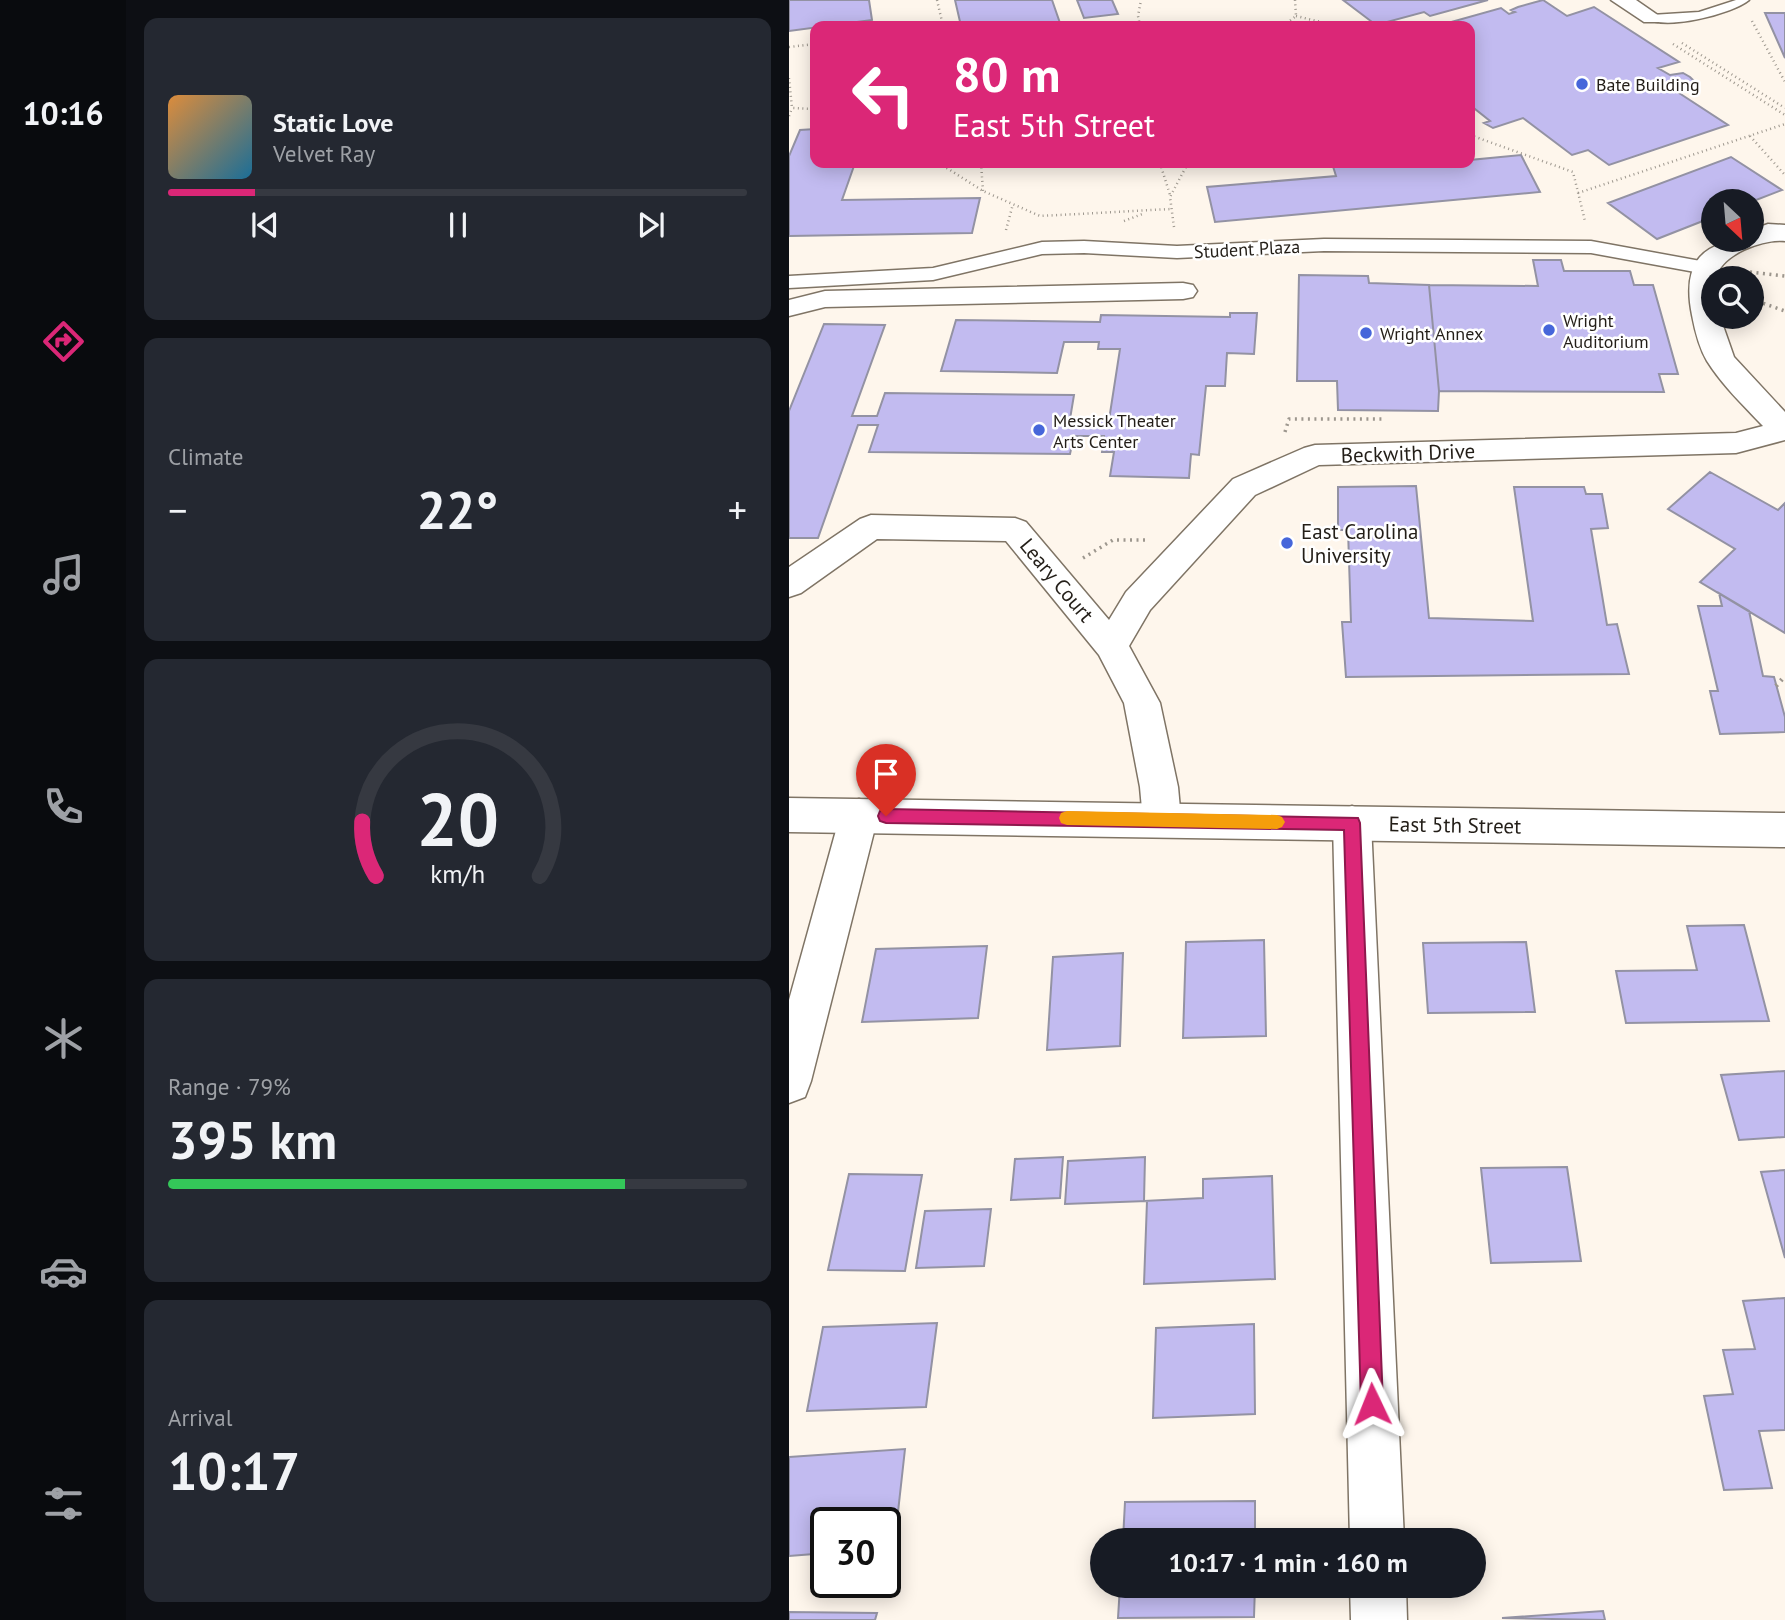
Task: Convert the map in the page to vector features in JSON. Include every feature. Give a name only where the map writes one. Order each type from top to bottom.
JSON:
[{"type":"street","points":[[1621,0],[1651,19]]},
{"type":"street","points":[[1764,234],[1785,233]]},
{"type":"street","name":"Student Plaza","points":[[789,282],[933,274],[1042,248],[1084,247],[1177,252],[1323,245],[1591,247],[1701,267]]},
{"type":"street","points":[[1708,266],[1722,252]]},
{"type":"street","points":[[789,308],[825,299],[1183,291]]},
{"type":"street","points":[[1711,329],[1718,354],[1785,430]]},
{"type":"street","name":"Beckwith Drive","points":[[1111,646],[1138,601],[1244,487],[1315,455],[1736,443],[1785,430]]},
{"type":"street","name":"Leary Court","points":[[789,584],[871,527],[1015,530],[1111,646],[1142,702],[1159,787],[1162,820]]},
{"type":"street","name":"East 5th Street","points":[[789,815],[1785,830]]},
{"type":"street","points":[[789,1081],[859,816]]},
{"type":"street","points":[[1352,823],[1376,1528]]},
{"type":"street","points":[[1378,1598],[1379,1620]]},
{"type":"lane","points":[[1651,19],[1678,20],[1744,0]]},
{"type":"path","points":[[937,0],[942,21]]},
{"type":"path","points":[[1139,21],[1141,0]]},
{"type":"path","points":[[1295,0],[1297,16]]},
{"type":"path","points":[[1290,21],[1297,16],[1317,21]]},
{"type":"path","points":[[1749,18],[1758,28],[1785,82]]},
{"type":"path","points":[[1651,19],[1652,25],[1785,108]]},
{"type":"path","points":[[1670,42],[1785,115]]},
{"type":"path","points":[[789,47],[810,45]]},
{"type":"path","points":[[789,78],[792,108],[789,116]]},
{"type":"path","points":[[792,108],[810,109]]},
{"type":"path","points":[[1578,193],[1785,124]]},
{"type":"path","points":[[1750,136],[1785,175]]},
{"type":"path","points":[[1475,137],[1573,172],[1591,247]]},
{"type":"path","points":[[947,168],[983,191],[1040,216],[1171,209]]},
{"type":"path","points":[[981,168],[983,191]]},
{"type":"path","points":[[1161,168],[1170,197],[1177,252]]},
{"type":"path","points":[[1170,197],[1185,168]]},
{"type":"path","points":[[1764,304],[1785,312]]},
{"type":"path","points":[[1776,686],[1785,677]]},
{"type":"building","points":[[789,0],[869,0],[872,20],[810,21],[810,28],[789,31]]},
{"type":"building","points":[[955,0],[1052,0],[1059,21],[960,21]]},
{"type":"building","points":[[1077,0],[1112,0],[1118,14],[1084,18]]},
{"type":"building","points":[[1343,0],[1488,0],[1430,16],[1424,12],[1391,21],[1371,21]]},
{"type":"building","name":"Bate Building","points":[[1543,0],[1567,16],[1594,7],[1679,62],[1658,68],[1670,75],[1683,73],[1690,77],[1696,83],[1676,91],[1728,125],[1609,165],[1588,150],[1572,155],[1523,118],[1493,128],[1484,123],[1490,121],[1475,109],[1475,21],[1455,21],[1501,8],[1509,14],[1515,12],[1511,10]]},
{"type":"building","points":[[1765,13],[1785,13],[1785,58]]},
{"type":"building","points":[[810,129],[810,168],[853,168],[842,200],[980,198],[972,233],[789,236],[789,156],[800,130]]},
{"type":"building","points":[[1521,155],[1540,192],[1215,222],[1207,187],[1336,176],[1334,168],[1475,168],[1475,160]]},
{"type":"building","points":[[1731,157],[1782,190],[1764,197],[1764,189],[1701,189],[1701,222],[1657,239],[1608,203]]},
{"type":"building","name":"Wright Auditorium","points":[[1533,260],[1561,260],[1564,271],[1630,271],[1634,285],[1653,285],[1678,374],[1659,374],[1664,392],[1439,391],[1429,285],[1538,286]]},
{"type":"building","name":"Wright Annex","points":[[1299,275],[1368,276],[1369,283],[1429,285],[1439,391],[1438,411],[1338,410],[1337,381],[1297,381]]},
{"type":"building","name":"Messick Theater Arts Center","points":[[1230,313],[1257,313],[1254,354],[1227,353],[1225,386],[1206,386],[1199,455],[1191,454],[1189,478],[1110,476],[1114,452],[1102,452],[1104,436],[1074,436],[1070,454],[869,452],[878,425],[858,425],[818,538],[789,538],[789,411],[824,324],[885,325],[852,416],[877,416],[885,393],[1074,395],[1070,419],[1109,420],[1120,349],[1098,349],[1099,342],[1064,342],[1057,373],[941,371],[956,320],[1100,322],[1101,315],[1230,317]]},
{"type":"building","points":[[1710,472],[1778,510],[1785,503],[1785,633],[1700,582],[1735,549],[1668,509]]},
{"type":"building","points":[[1416,486],[1429,618],[1533,621],[1514,487],[1584,487],[1586,494],[1602,494],[1608,528],[1591,529],[1607,625],[1617,624],[1629,674],[1346,677],[1342,622],[1351,622],[1348,530],[1338,530],[1338,487]]},
{"type":"building","points":[[1719,593],[1749,611],[1763,676],[1774,677],[1785,717],[1785,732],[1720,734],[1710,691],[1718,691],[1698,606],[1722,606]]},
{"type":"building","points":[[1744,925],[1769,1021],[1626,1023],[1616,971],[1697,970],[1687,926]]},
{"type":"building","points":[[1264,940],[1266,1036],[1183,1038],[1186,942]]},
{"type":"building","points":[[1526,942],[1535,1012],[1428,1013],[1423,943]]},
{"type":"building","points":[[987,946],[978,1018],[862,1022],[876,949]]},
{"type":"building","points":[[1123,953],[1120,1046],[1047,1050],[1053,957]]},
{"type":"building","points":[[1785,1071],[1785,1137],[1739,1140],[1721,1075]]},
{"type":"building","points":[[1063,1157],[1060,1198],[1011,1200],[1015,1159]]},
{"type":"building","points":[[1145,1157],[1144,1201],[1203,1198],[1203,1179],[1272,1176],[1275,1279],[1144,1284],[1147,1201],[1065,1204],[1068,1161]]},
{"type":"building","points":[[1567,1167],[1581,1261],[1491,1263],[1481,1168]]},
{"type":"building","points":[[1785,1170],[1785,1258],[1761,1172]]},
{"type":"building","points":[[849,1174],[922,1175],[905,1271],[828,1270]]},
{"type":"building","points":[[991,1209],[984,1266],[916,1268],[925,1211]]},
{"type":"building","points":[[1785,1298],[1785,1430],[1759,1431],[1772,1488],[1724,1490],[1704,1396],[1733,1394],[1723,1350],[1755,1349],[1743,1301]]},
{"type":"building","points":[[937,1323],[926,1407],[807,1411],[823,1327]]},
{"type":"building","points":[[1254,1324],[1255,1414],[1153,1418],[1156,1328]]},
{"type":"building","points":[[905,1449],[899,1507],[810,1507],[810,1554],[789,1556],[789,1457]]},
{"type":"building","points":[[1255,1501],[1255,1528],[1124,1528],[1125,1502]]},
{"type":"building","points":[[1119,1598],[1255,1598],[1254,1617],[1118,1618]]},
{"type":"building","points":[[1603,1611],[1605,1620],[1502,1618]]},
{"type":"building","points":[[789,1612],[877,1613],[875,1620],[789,1620]]},
{"type":"slow traffic","points":[[1067,818],[1277,822]]},
{"type":"place","name":"Bate Building","points":[[1582,84]]},
{"type":"place","name":"Wright Auditorium","points":[[1549,330]]},
{"type":"place","name":"Wright Annex","points":[[1366,333]]},
{"type":"place","name":"Messick Theater Arts Center","points":[[1039,430]]},
{"type":"place","name":"East Carolina University","points":[[1287,543]]},
{"type":"route","points":[[886,816],[1352,823],[1372,1404]]}]
